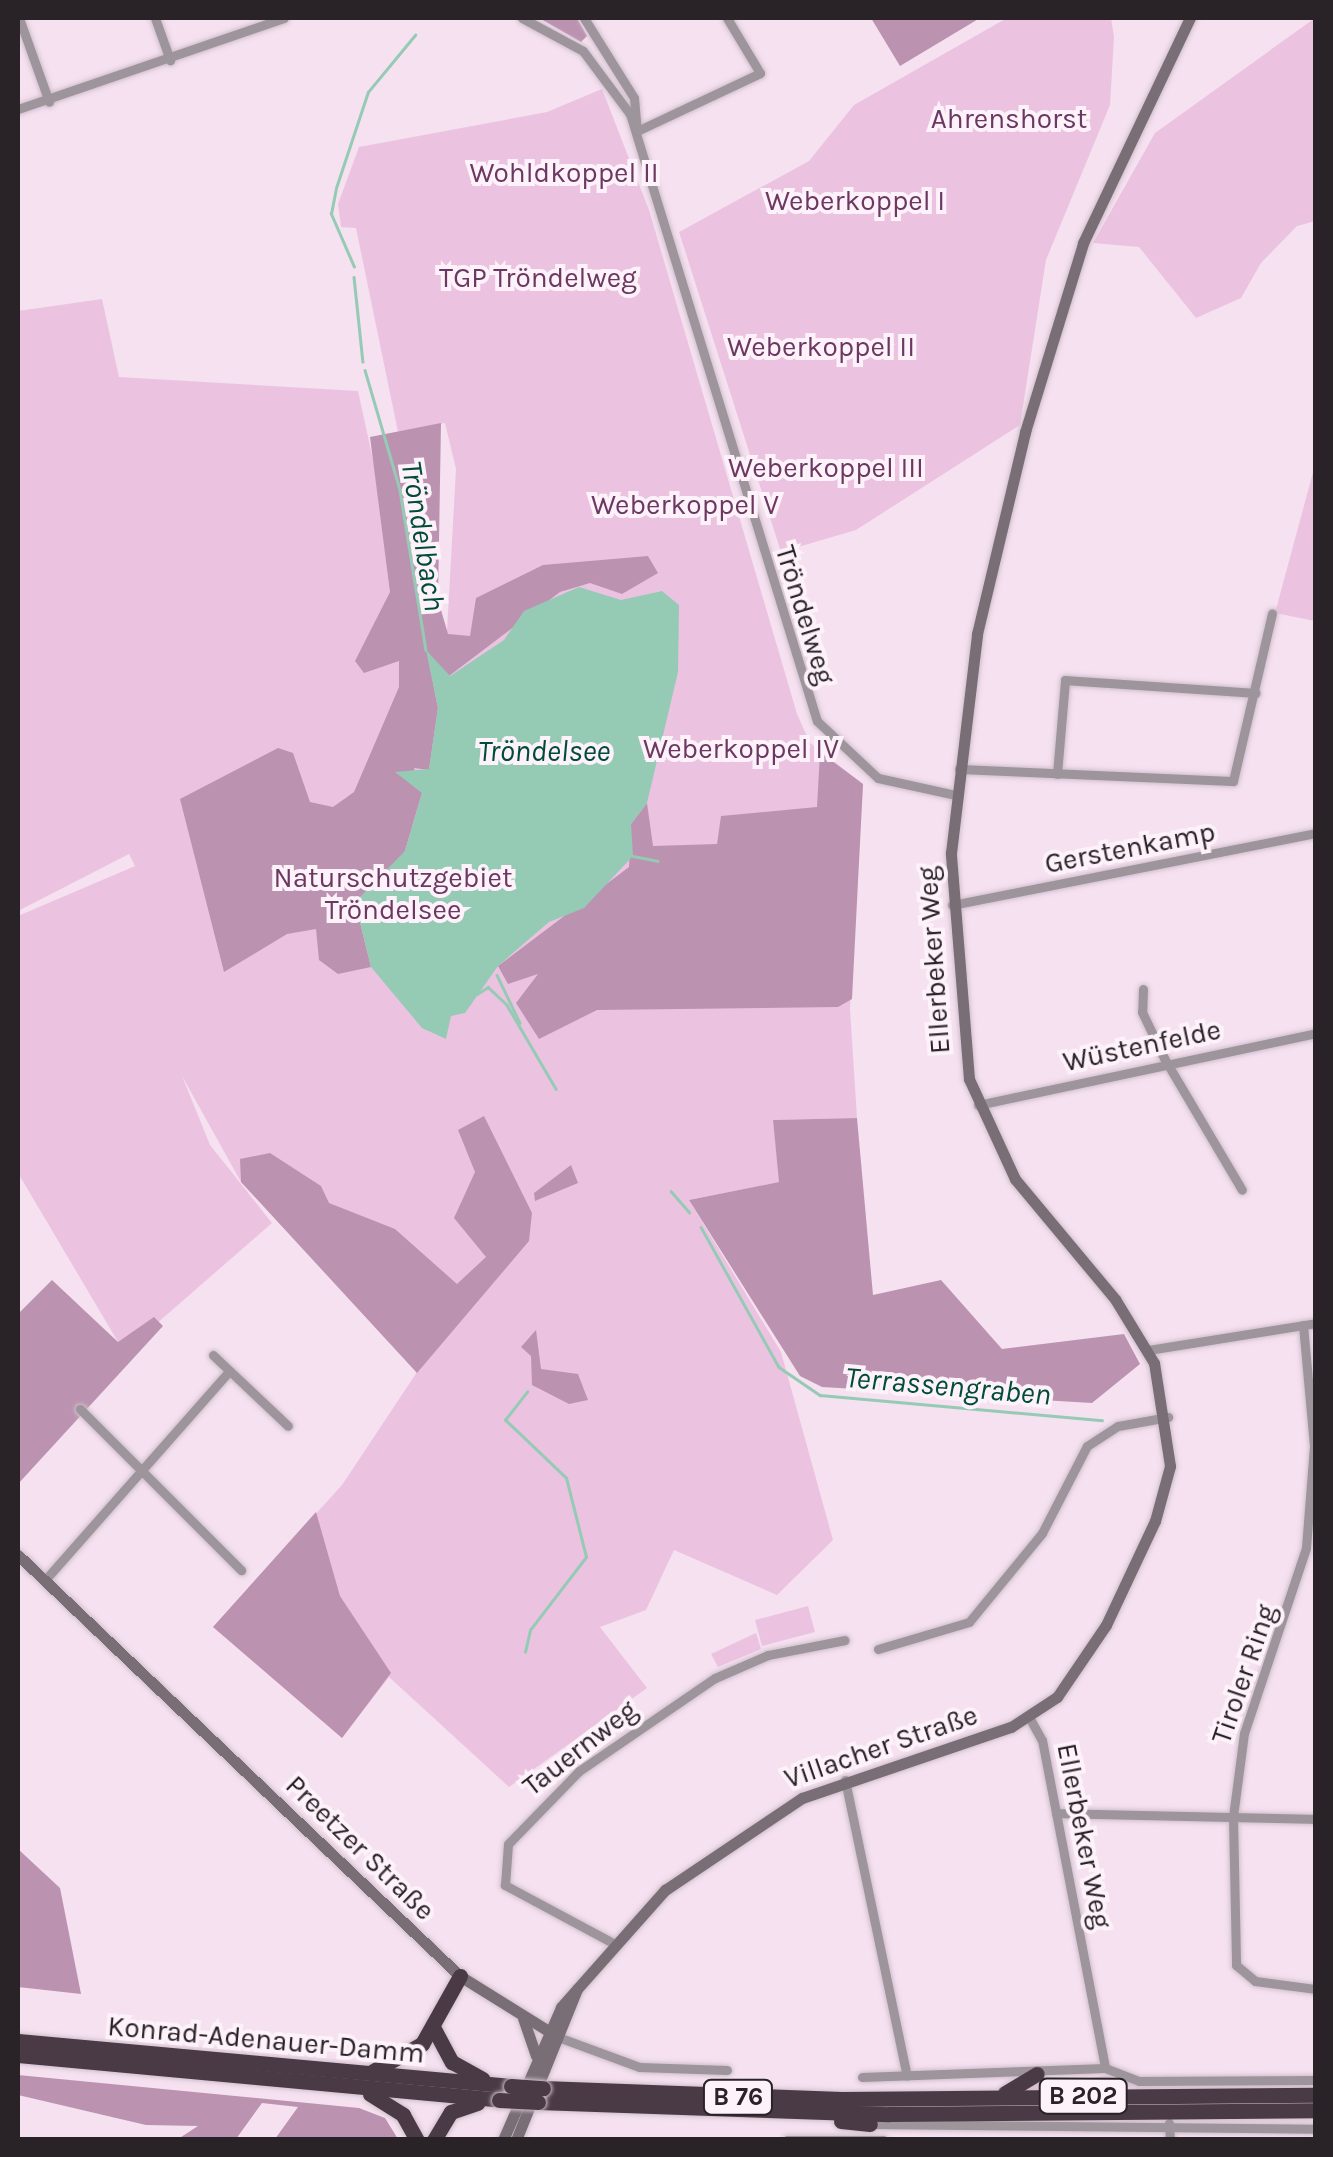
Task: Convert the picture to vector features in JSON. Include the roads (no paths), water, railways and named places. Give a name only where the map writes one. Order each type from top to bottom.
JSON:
[{"type":"highway","points":[[418,2140],[402,2114],[360,2082],[405,2060],[433,2027],[460,1976]]},
{"type":"highway","points":[[433,2027],[452,2062],[503,2090]]},
{"type":"highway","name":"Konrad-Adenauer-Damm","points":[[18,2041],[360,2082]]},
{"type":"highway","name":"Konrad-Adenauer-Damm","points":[[18,2055],[503,2090]]},
{"type":"highway","points":[[976,2099],[1036,2074]]},
{"type":"highway","points":[[434,2140],[460,2107],[503,2090]]},
{"type":"highway","name":"B 76","points":[[503,2090],[819,2112],[1258,2107],[1316,2110]]},
{"type":"highway","name":"B 202","points":[[976,2099],[1316,2092]]},
{"type":"highway","name":"B 76","points":[[540,2095],[976,2099]]},
{"type":"highway","points":[[1258,2107],[1316,2120]]},
{"type":"highway","points":[[819,2112],[870,2124]]},
{"type":"street","points":[[19,18],[49,102]]},
{"type":"street","points":[[154,18],[170,60]]},
{"type":"street","points":[[18,109],[49,102],[284,18]]},
{"type":"street","name":"Tröndelweg","points":[[522,18],[598,64],[637,131]]},
{"type":"street","name":"Tröndelweg","points":[[584,18],[634,98],[637,131],[817,722],[878,778],[956,796]]},
{"type":"street","points":[[637,131],[760,73],[727,18]]},
{"type":"street","name":"Ellerbeker Weg","points":[[1105,2068],[1056,1814],[1029,1717],[1084,1664],[1133,1568],[1170,1466],[1168,1418],[1148,1350],[1015,1179],[978,1105],[963,1044],[952,905],[956,796],[979,622],[1054,333],[1102,196],[1190,18]]},
{"type":"street","points":[[959,769],[1233,781],[1272,613]]},
{"type":"street","points":[[1057,774],[1065,680],[1256,694]]},
{"type":"street","name":"Gerstenkamp","points":[[952,905],[1316,833]]},
{"type":"street","points":[[1143,989],[1142,1012],[1242,1190]]},
{"type":"street","name":"Wüstenfelde","points":[[978,1105],[1316,1033]]},
{"type":"street","points":[[1148,1350],[1316,1323]]},
{"type":"street","name":"Tiroler Ring","points":[[1303,1325],[1314,1446],[1311,1549],[1244,1733],[1233,1817],[1236,1965],[1254,1981],[1316,1989]]},
{"type":"street","points":[[214,1355],[288,1426]]},
{"type":"street","points":[[44,1580],[229,1371]]},
{"type":"street","points":[[80,1408],[138,1473],[241,1570]]},
{"type":"street","points":[[878,1649],[969,1622],[1042,1533],[1088,1446],[1118,1426],[1168,1418]]},
{"type":"street","name":"Preetzer Straße","points":[[18,1555],[460,1976],[553,2034],[639,2067],[726,2070]]},
{"type":"street","name":"Tauernweg","points":[[613,1943],[505,1885],[500,1858],[534,1811],[715,1678],[768,1654],[844,1640]]},
{"type":"street","name":"Villacher Straße","points":[[553,2034],[577,1989],[613,1943],[719,1845],[845,1780],[1029,1717]]},
{"type":"street","points":[[845,1780],[907,2076]]},
{"type":"street","points":[[1056,1814],[1316,1818]]},
{"type":"street","points":[[522,2016],[536,2056]]},
{"type":"street","points":[[503,2140],[536,2056],[553,2034]]},
{"type":"street","points":[[516,2140],[553,2034]]},
{"type":"street","points":[[862,2077],[1036,2074],[1105,2068],[1139,2081],[1316,2080]]},
{"type":"street","points":[[870,2124],[1170,2123],[1316,2129]]},
{"type":"street","points":[[1170,2123],[1170,2140]]},
{"type":"street","points":[[913,2140],[924,2126]]},
{"type":"street","points":[[787,2140],[882,2140]]},
{"type":"water","name":"Tröndelsee","points":[[579,587],[621,600],[662,591],[679,605],[678,672],[647,803],[631,824],[633,856],[584,908],[549,922],[498,966],[465,1013],[451,1016],[446,1039],[422,1028],[371,967],[358,914],[358,899],[405,851],[422,793],[395,772],[429,769],[438,708],[426,650],[450,676],[504,640],[524,611]]},
{"type":"waterway","name":"Tröndelbach","points":[[354,267],[331,214],[336,188],[368,92],[415,35]]},
{"type":"waterway","name":"Tröndelbach","points":[[354,277],[363,362]]},
{"type":"waterway","name":"Tröndelbach","points":[[365,370],[400,490],[426,650]]},
{"type":"waterway","points":[[633,856],[658,861]]},
{"type":"waterway","points":[[497,975],[520,1023]]},
{"type":"waterway","name":"Terrassengraben","points":[[477,994],[488,987],[507,1005],[556,1089]]},
{"type":"waterway","name":"Terrassengraben","points":[[671,1191],[689,1212]]},
{"type":"waterway","name":"Terrassengraben","points":[[701,1227],[779,1367],[820,1395],[1102,1420]]},
{"type":"waterway","points":[[525,1652],[530,1630],[586,1557],[566,1478],[505,1420],[527,1392]]},
{"type":"park label","name":"Ahrenshorst","points":[[1009,119]]},
{"type":"park label","name":"Wohldkoppel II","points":[[564,173]]},
{"type":"park label","name":"Weberkoppel I","points":[[855,201]]},
{"type":"park label","name":"TGP Tröndelweg","points":[[538,278]]},
{"type":"park label","name":"Weberkoppel II","points":[[821,347]]},
{"type":"park label","name":"Weberkoppel III","points":[[826,468]]},
{"type":"park label","name":"Weberkoppel V","points":[[685,505]]},
{"type":"park label","name":"Weberkoppel IV","points":[[741,749]]},
{"type":"park label","name":"Naturschutzgebiet Tröndelsee","points":[[393,894]]}]
